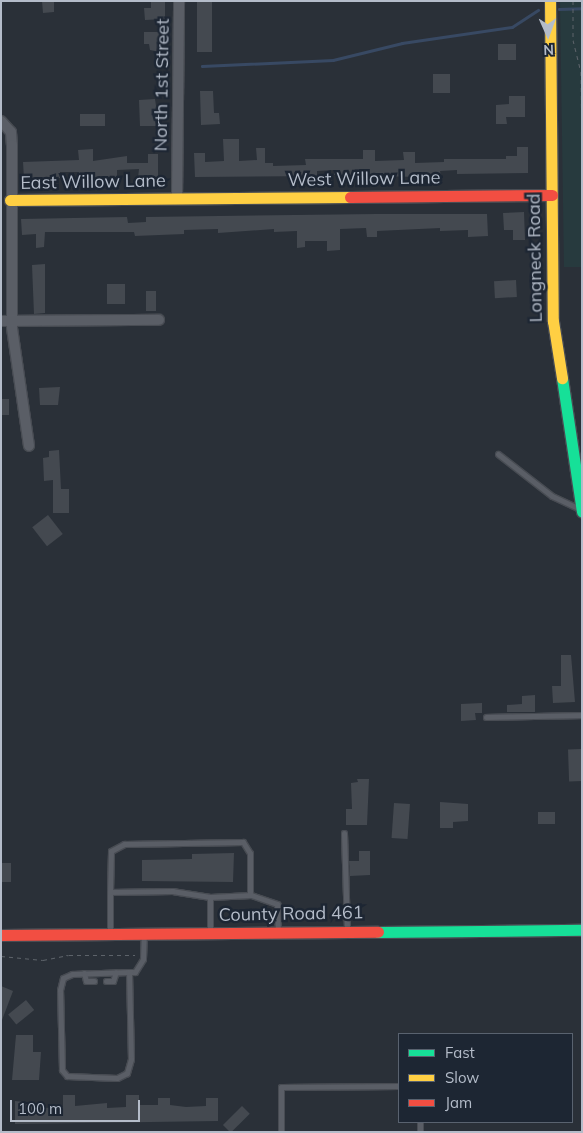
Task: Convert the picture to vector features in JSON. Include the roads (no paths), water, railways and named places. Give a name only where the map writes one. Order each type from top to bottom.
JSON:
[{"type":"street","name":"North 1st Street","points":[[177,199],[179,1]]},
{"type":"street","name":"Longneck Road","points":[[550,1],[554,335],[582,511]]},
{"type":"street","points":[[1,120],[6,123],[11,138],[10,200],[6,239],[12,321],[29,446]]},
{"type":"street","name":"West Willow Lane","points":[[177,199],[552,195]]},
{"type":"street","name":"East Willow Lane","points":[[10,200],[177,199]]},
{"type":"street","points":[[1,321],[159,320]]},
{"type":"street","name":"County Road 461","points":[[1,935],[582,930]]},
{"type":"lane","points":[[498,454],[552,496],[582,511]]},
{"type":"lane","points":[[486,717],[582,715]]},
{"type":"lane","points":[[344,833],[347,931]]},
{"type":"lane","points":[[110,933],[110,857],[111,851],[118,845],[243,842],[250,853],[250,895]]},
{"type":"lane","points":[[110,892],[173,891],[210,897],[250,895],[277,904],[278,932]]},
{"type":"lane","points":[[210,897],[210,932]]},
{"type":"lane","points":[[129,972],[131,1059],[127,1073],[117,1078],[74,1078],[62,1070],[60,990],[62,978],[84,973],[116,972],[129,972],[135,972],[143,955],[144,933]]},
{"type":"lane","points":[[106,981],[114,981],[116,972]]},
{"type":"lane","points":[[84,973],[86,981],[94,981]]},
{"type":"lane","points":[[281,1132],[281,1086],[398,1086]]},
{"type":"waterway","points":[[559,9],[582,8]]},
{"type":"waterway","points":[[202,66],[333,60],[402,43],[512,27],[538,10]]}]
